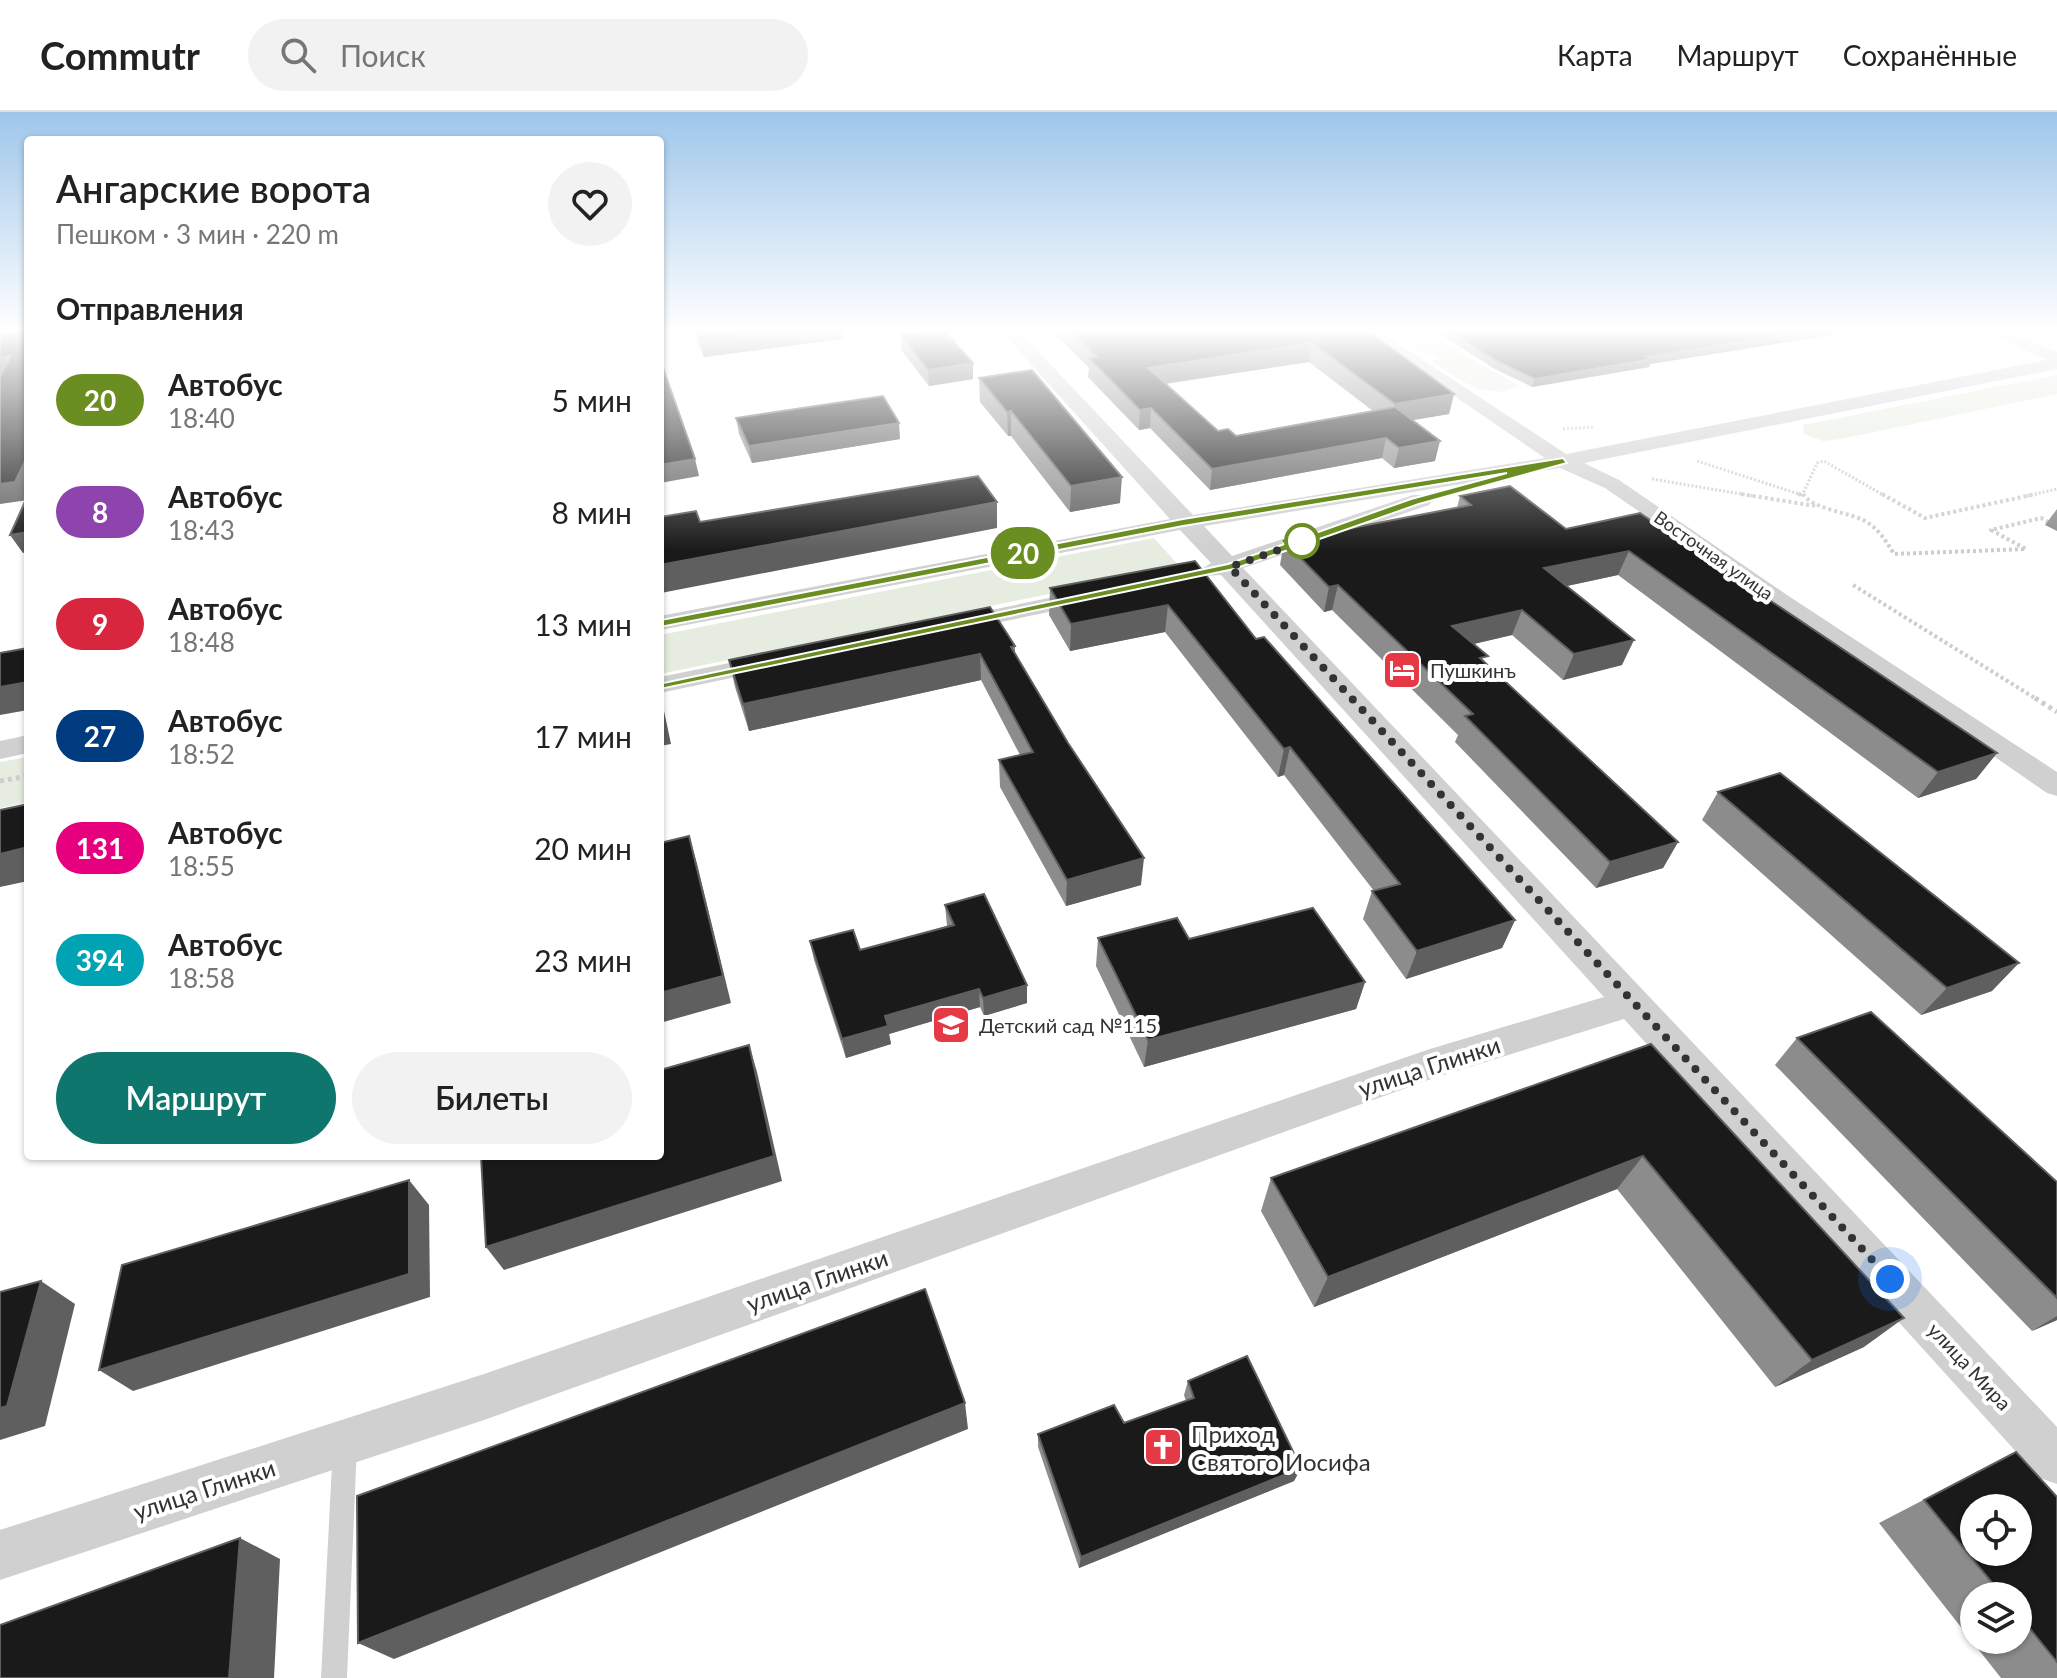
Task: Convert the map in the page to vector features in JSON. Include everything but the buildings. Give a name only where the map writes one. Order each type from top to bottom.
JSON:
[{"type":"street","name":"улица Мира","points":[[1075,404],[1183,523],[1232,547],[1633,1002],[2057,1461]]},
{"type":"street","name":"Восточная улица","points":[[1477,404],[1563,461],[1612,484],[1778,600],[2057,786]]},
{"type":"street","points":[[664,622],[1183,523],[1563,461],[1844,404]]},
{"type":"street","points":[[1232,547],[1563,461]]},
{"type":"street","points":[[1191,575],[1232,547],[1261,522],[1379,491]]},
{"type":"street","points":[[935,629],[1115,591]]},
{"type":"street","points":[[664,684],[797,657]]},
{"type":"street","points":[[0,750],[24,745]]},
{"type":"street","name":"улица Глинки","points":[[0,1555],[346,1444],[1430,1064],[1633,1002]]},
{"type":"lane","points":[[334,1678],[346,1444]]},
{"type":"path","points":[[1696,460],[1802,495],[1820,507]]},
{"type":"path","points":[[1802,495],[1817,463],[1824,461],[1925,518],[2057,489]]},
{"type":"path","points":[[1640,477],[1863,517],[1884,534],[1894,554],[2026,549],[1991,530],[2041,518],[2048,522],[2057,519]]},
{"type":"path","points":[[1853,585],[2057,712]]},
{"type":"path","points":[[0,781],[24,777]]},
{"type":"shaded area","points":[[1909,404],[2009,404],[1823,441],[1804,434],[1803,425]]},
{"type":"shaded area","points":[[1154,538],[1180,567],[664,673],[664,634]]},
{"type":"shaded area","points":[[24,758],[24,803],[0,808],[0,762]]},
{"type":"bus line","name":"20","points":[[664,623],[1183,523],[1563,461],[1415,501],[1230,567],[664,684]]},
{"type":"place","name":"Пушкинъ","points":[[1402,670]]},
{"type":"place","name":"Детский сад №115","points":[[951,1025]]},
{"type":"place","name":"Приход Святого Иосифа","points":[[1163,1447]]},
{"type":"route","points":[[1302,541],[1310,539],[1230,567],[1890,1279]]}]
